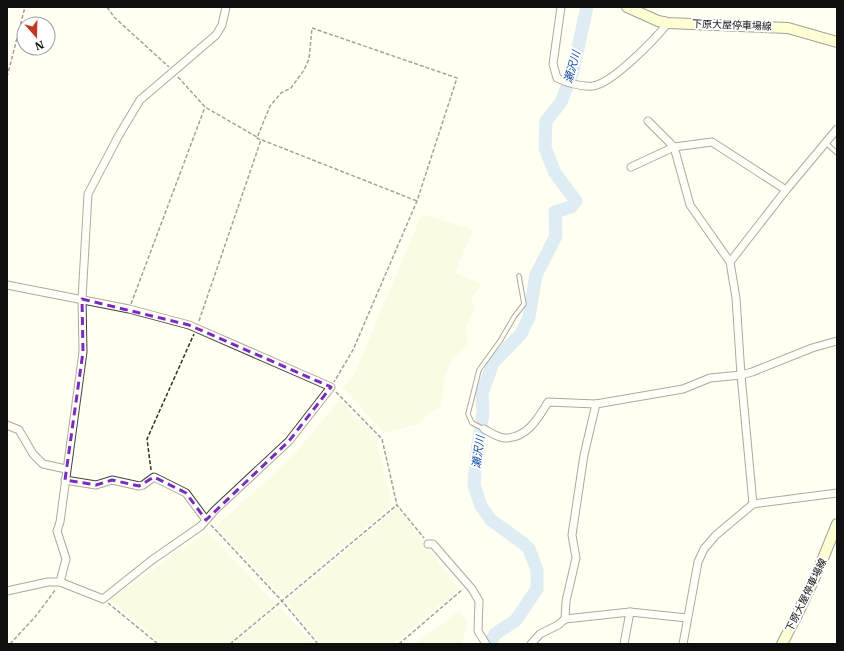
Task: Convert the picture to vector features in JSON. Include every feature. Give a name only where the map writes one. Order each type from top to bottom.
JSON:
[{"type":"main road","name":"下原大屋停車場線","points":[[627,7],[658,21],[668,23],[788,28],[814,34],[837,42]]},
{"type":"main road","name":"下原大屋停車場線","points":[[782,644],[798,615],[837,524]]},
{"type":"street","points":[[60,582],[66,559],[57,531],[60,522],[66,470],[84,352],[82,299],[88,194],[119,135],[140,100],[216,35],[222,25],[226,7]]},
{"type":"street","points":[[561,7],[553,64],[557,78],[575,85],[593,86],[605,82],[656,38],[668,23]]},
{"type":"street","points":[[648,121],[674,148],[690,205],[730,262],[736,298],[741,375],[753,504]]},
{"type":"street","points":[[730,262],[786,190],[837,129]]},
{"type":"street","points":[[632,167],[674,148],[712,142],[786,190]]},
{"type":"street","points":[[7,286],[129,309],[189,325],[331,387],[289,441],[215,510],[201,526],[152,560],[103,599],[60,582],[48,582],[7,591]]},
{"type":"street","points":[[484,429],[504,438],[520,435],[535,423],[548,402],[596,404],[683,389],[710,378],[741,375],[752,372],[812,348],[837,341]]},
{"type":"street","points":[[565,619],[566,601],[576,558],[572,535],[584,455],[596,404]]},
{"type":"street","points":[[7,425],[19,430],[33,454],[43,464],[66,470]]},
{"type":"street","points":[[65,480],[96,485],[112,480],[139,486],[144,485],[154,477],[186,493],[206,520]]},
{"type":"street","points":[[682,644],[698,562],[704,549],[716,535],[753,504],[837,493]]},
{"type":"street","points":[[428,544],[433,544],[472,589],[479,601],[478,631],[485,643]]},
{"type":"street","points":[[530,644],[540,634],[558,625],[565,619],[630,612],[687,618]]},
{"type":"street","points":[[624,644],[630,612]]},
{"type":"lane","points":[[825,143],[837,153]]},
{"type":"lane","points":[[484,429],[472,423],[468,414],[473,392],[479,370],[500,342],[514,317],[524,304],[519,276]]},
{"type":"path","points":[[7,77],[25,7]]},
{"type":"path","points":[[107,7],[114,17],[174,72],[205,107],[261,140],[417,200]]},
{"type":"path","points":[[257,138],[270,106],[281,93],[291,88],[310,59],[312,28],[457,78],[417,200],[353,350],[331,387],[382,439],[397,505],[428,544]]},
{"type":"path","points":[[129,309],[205,107]]},
{"type":"path","points":[[154,477],[151,474],[147,439],[196,328],[261,140]]},
{"type":"path","points":[[230,644],[397,505]]},
{"type":"path","points":[[206,520],[282,601],[318,644]]},
{"type":"path","points":[[10,644],[35,617],[60,582]]},
{"type":"path","points":[[399,644],[464,588]]},
{"type":"path","points":[[103,599],[158,644]]},
{"type":"highlighted area","points":[[82,299],[189,325],[331,387],[289,441],[206,520],[186,493],[154,477],[139,486],[112,480],[96,485],[65,480],[83,352]]},
{"type":"green space","points":[[422,214],[473,230],[455,273],[482,284],[471,297],[475,308],[466,326],[468,345],[452,358],[445,377],[441,406],[431,412],[418,424],[384,433],[343,387],[354,375]]},
{"type":"green space","points":[[340,400],[375,436],[392,505],[283,597],[216,526],[297,451]]},
{"type":"green space","points":[[397,508],[459,589],[392,644],[322,644],[286,602]]},
{"type":"green space","points":[[207,532],[276,604],[228,644],[163,644],[110,600]]},
{"type":"green space","points":[[280,607],[313,644],[234,644]]},
{"type":"green space","points":[[459,611],[467,621],[462,644],[415,644]]},
{"type":"waterway","name":"瀬沢川","points":[[490,644],[495,634],[516,620],[537,589],[537,570],[529,549],[491,520],[481,506],[474,485],[476,458],[483,413],[482,393],[493,363],[521,334],[529,317],[536,275],[556,236],[555,212],[571,207],[576,201],[555,173],[545,148],[546,121],[561,102],[573,71],[587,7]]}]
